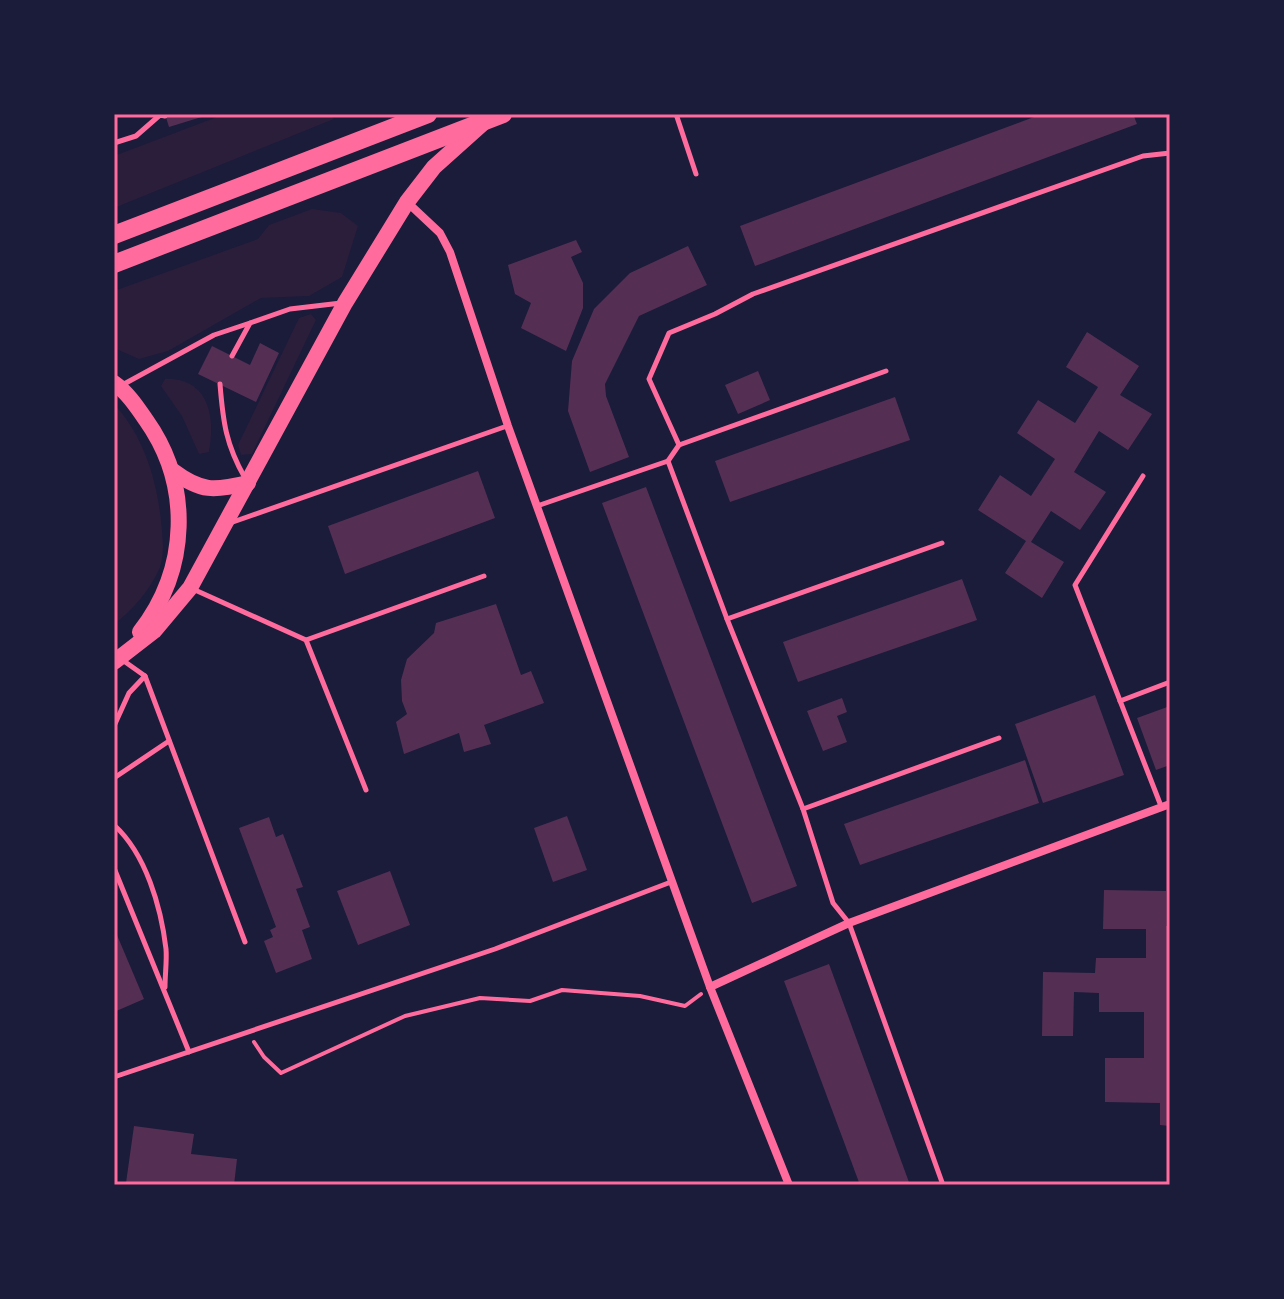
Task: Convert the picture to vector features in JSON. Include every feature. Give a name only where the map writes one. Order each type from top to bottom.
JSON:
[{"type":"highway","points":[[114,235],[428,114]]},
{"type":"highway","points":[[114,264],[495,117]]},
{"type":"main road","points":[[117,660],[154,631],[190,588],[345,303],[407,202],[434,167],[495,117]]},
{"type":"main road","points":[[117,385],[159,438],[173,471],[180,511],[178,549],[169,582],[153,615],[117,660]]},
{"type":"main road","points":[[173,471],[188,483],[206,489],[248,483]]},
{"type":"street","points":[[407,202],[440,233],[450,252],[508,426],[710,987],[789,1185]]},
{"type":"street","points":[[710,987],[849,923],[1166,806]]},
{"type":"lane","points":[[676,114],[696,174]]},
{"type":"lane","points":[[114,143],[136,136],[161,115]]},
{"type":"lane","points":[[679,445],[649,379],[669,333],[768,288],[1143,156],[1170,153]]},
{"type":"lane","points":[[117,385],[214,335],[290,309],[345,303]]},
{"type":"lane","points":[[232,356],[250,323]]},
{"type":"lane","points":[[537,506],[668,461],[679,445],[886,371]]},
{"type":"lane","points":[[220,384],[223,426],[231,454],[248,483]]},
{"type":"lane","points":[[225,525],[508,426]]},
{"type":"lane","points":[[668,461],[803,809],[833,903],[849,923],[943,1185]]},
{"type":"lane","points":[[1143,476],[1075,585],[1120,701],[1166,806]]},
{"type":"lane","points":[[727,619],[942,543]]},
{"type":"lane","points":[[190,588],[306,640],[484,576]]},
{"type":"lane","points":[[306,640],[366,790]]},
{"type":"lane","points":[[117,660],[145,676],[245,942]]},
{"type":"lane","points":[[114,726],[129,693],[145,676]]},
{"type":"lane","points":[[1120,701],[1170,682]]},
{"type":"lane","points":[[803,809],[999,738]]},
{"type":"lane","points":[[114,778],[169,741]]},
{"type":"lane","points":[[114,825],[141,860],[155,902],[166,950],[165,989]]},
{"type":"lane","points":[[114,868],[189,1052]]},
{"type":"lane","points":[[114,1077],[495,949],[672,881]]},
{"type":"path","points":[[248,1033],[264,1057],[281,1073],[405,1016],[480,998],[530,1001],[562,990],[640,996],[685,1006],[710,987]]},
{"type":"shaded area","points":[[225,114],[329,114],[334,119],[114,208],[114,156]]},
{"type":"shaded area","points":[[312,209],[341,213],[358,226],[342,277],[309,296],[261,298],[168,351],[139,359],[114,348],[114,291],[258,239],[269,225]]},
{"type":"shaded area","points":[[311,314],[316,320],[252,454],[241,455],[238,445],[299,318]]},
{"type":"shaded area","points":[[165,379],[180,380],[200,392],[210,413],[209,452],[199,454],[182,416],[161,386]]},
{"type":"shaded area","points":[[114,404],[134,432],[148,463],[157,496],[163,548],[160,567],[152,583],[135,606],[114,624]]},
{"type":"building","points":[[165,114],[208,114],[208,115],[169,127]]},
{"type":"building","points":[[1042,114],[1133,114],[1137,124],[755,266],[740,226]]},
{"type":"building","points":[[576,240],[582,252],[571,257],[583,283],[583,308],[566,351],[521,328],[531,303],[515,294],[508,265]]},
{"type":"building","points":[[688,246],[707,285],[639,316],[605,384],[606,396],[629,457],[590,472],[568,411],[572,361],[594,309],[630,273]]},
{"type":"building","points":[[1087,332],[1139,366],[1120,395],[1152,414],[1128,450],[1099,431],[1074,472],[1106,492],[1080,530],[1051,511],[1031,542],[1064,562],[1042,598],[1005,573],[1026,541],[978,510],[1000,475],[1031,496],[1055,459],[1017,433],[1038,400],[1075,423],[1098,387],[1066,367]]},
{"type":"building","points":[[260,343],[279,353],[256,402],[198,374],[212,346],[250,365]]},
{"type":"building","points":[[758,371],[770,400],[738,414],[725,385]]},
{"type":"building","points":[[895,397],[910,440],[730,502],[715,461]]},
{"type":"building","points":[[478,471],[495,518],[345,574],[328,526]]},
{"type":"building","points":[[646,487],[797,886],[752,903],[602,503]]},
{"type":"building","points":[[962,579],[977,620],[798,682],[783,642]]},
{"type":"building","points":[[496,604],[521,675],[531,671],[544,703],[484,725],[491,744],[464,752],[459,733],[404,754],[396,722],[407,714],[402,701],[401,680],[407,659],[434,633],[436,623]]},
{"type":"building","points":[[1095,695],[1124,775],[1043,803],[1015,724]]},
{"type":"building","points":[[842,698],[847,712],[837,716],[847,742],[823,751],[807,711]]},
{"type":"building","points":[[1170,706],[1170,751],[1167,752],[1170,765],[1156,770],[1137,718]]},
{"type":"building","points":[[1025,760],[1039,803],[860,865],[844,824]]},
{"type":"building","points":[[567,816],[587,870],[553,882],[534,828]]},
{"type":"building","points":[[269,817],[276,837],[283,834],[303,887],[296,889],[310,927],[302,930],[312,959],[276,973],[264,941],[273,937],[270,930],[276,927],[239,828]]},
{"type":"building","points":[[390,871],[410,925],[358,945],[337,891]]},
{"type":"building","points":[[1104,890],[1166,891],[1166,926],[1170,926],[1170,1126],[1160,1125],[1160,1103],[1105,1102],[1105,1058],[1144,1058],[1144,1012],[1099,1012],[1099,993],[1074,992],[1073,1036],[1042,1036],[1043,972],[1095,973],[1096,958],[1146,958],[1146,929],[1103,929]]},
{"type":"building","points":[[114,928],[144,999],[114,1012]]},
{"type":"building","points":[[829,964],[910,1185],[860,1185],[784,981]]},
{"type":"building","points":[[134,1126],[194,1134],[191,1154],[237,1159],[234,1185],[126,1183]]}]
